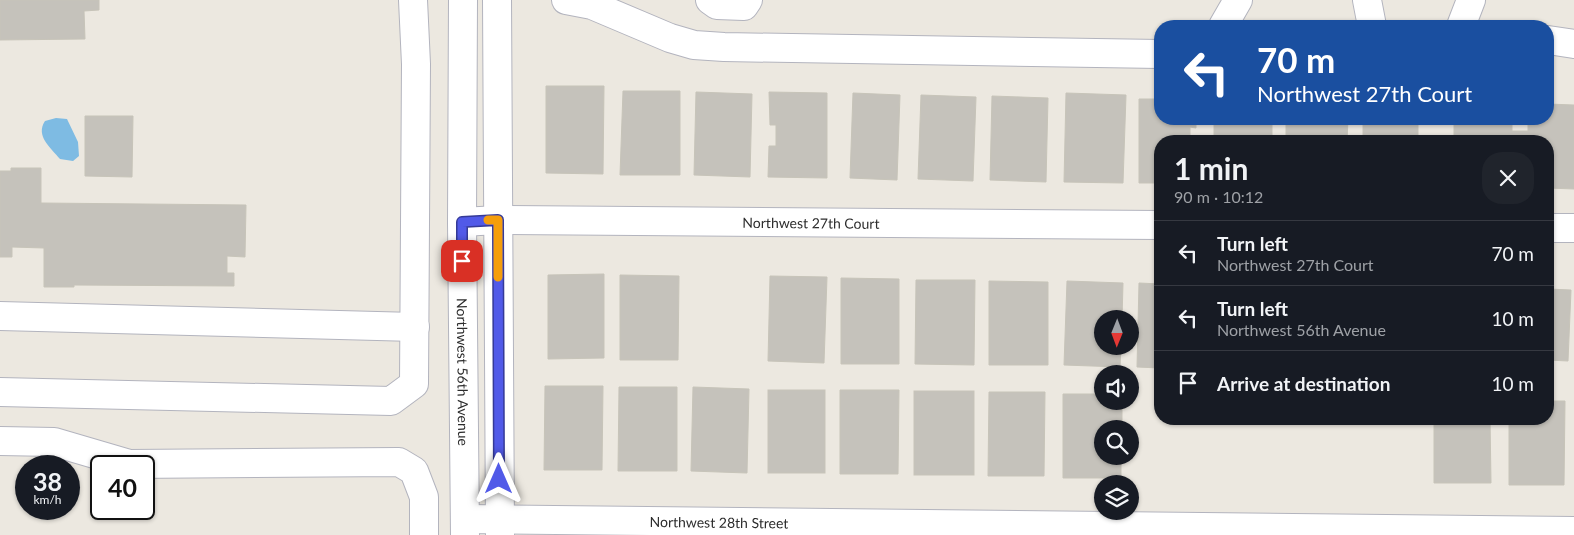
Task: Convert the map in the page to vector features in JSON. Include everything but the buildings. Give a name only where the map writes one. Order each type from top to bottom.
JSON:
[{"type":"street","points":[[0,392],[391,401],[414,384],[416,64],[413,0]]},
{"type":"street","name":"Northwest 56th Avenue","points":[[463,0],[462,222],[465,527]]},
{"type":"street","points":[[497,0],[500,527]]},
{"type":"street","points":[[566,0],[592,5],[670,38],[694,45],[1154,54]]},
{"type":"street","points":[[710,0],[717,6],[744,6],[748,0]]},
{"type":"street","points":[[1226,20],[1238,0]]},
{"type":"street","points":[[1367,0],[1371,20]]},
{"type":"street","points":[[1463,20],[1471,0]]},
{"type":"street","points":[[1554,41],[1574,44]]},
{"type":"street","name":"Northwest 27th Court","points":[[462,222],[498,220],[1154,225]]},
{"type":"street","points":[[1554,228],[1574,228]]},
{"type":"street","points":[[0,316],[414,327]]},
{"type":"street","points":[[0,441],[54,442],[128,464],[399,462],[414,471],[424,498],[424,535]]},
{"type":"street","name":"Northwest 28th Street","points":[[465,527],[1574,532]]},
{"type":"water","points":[[56,118],[67,119],[78,142],[79,156],[73,161],[60,159],[43,137],[42,126],[45,121]]},
{"type":"slow traffic","points":[[488,220],[498,220],[498,277]]},
{"type":"route","points":[[462,261],[462,222],[498,220],[499,479]]}]
